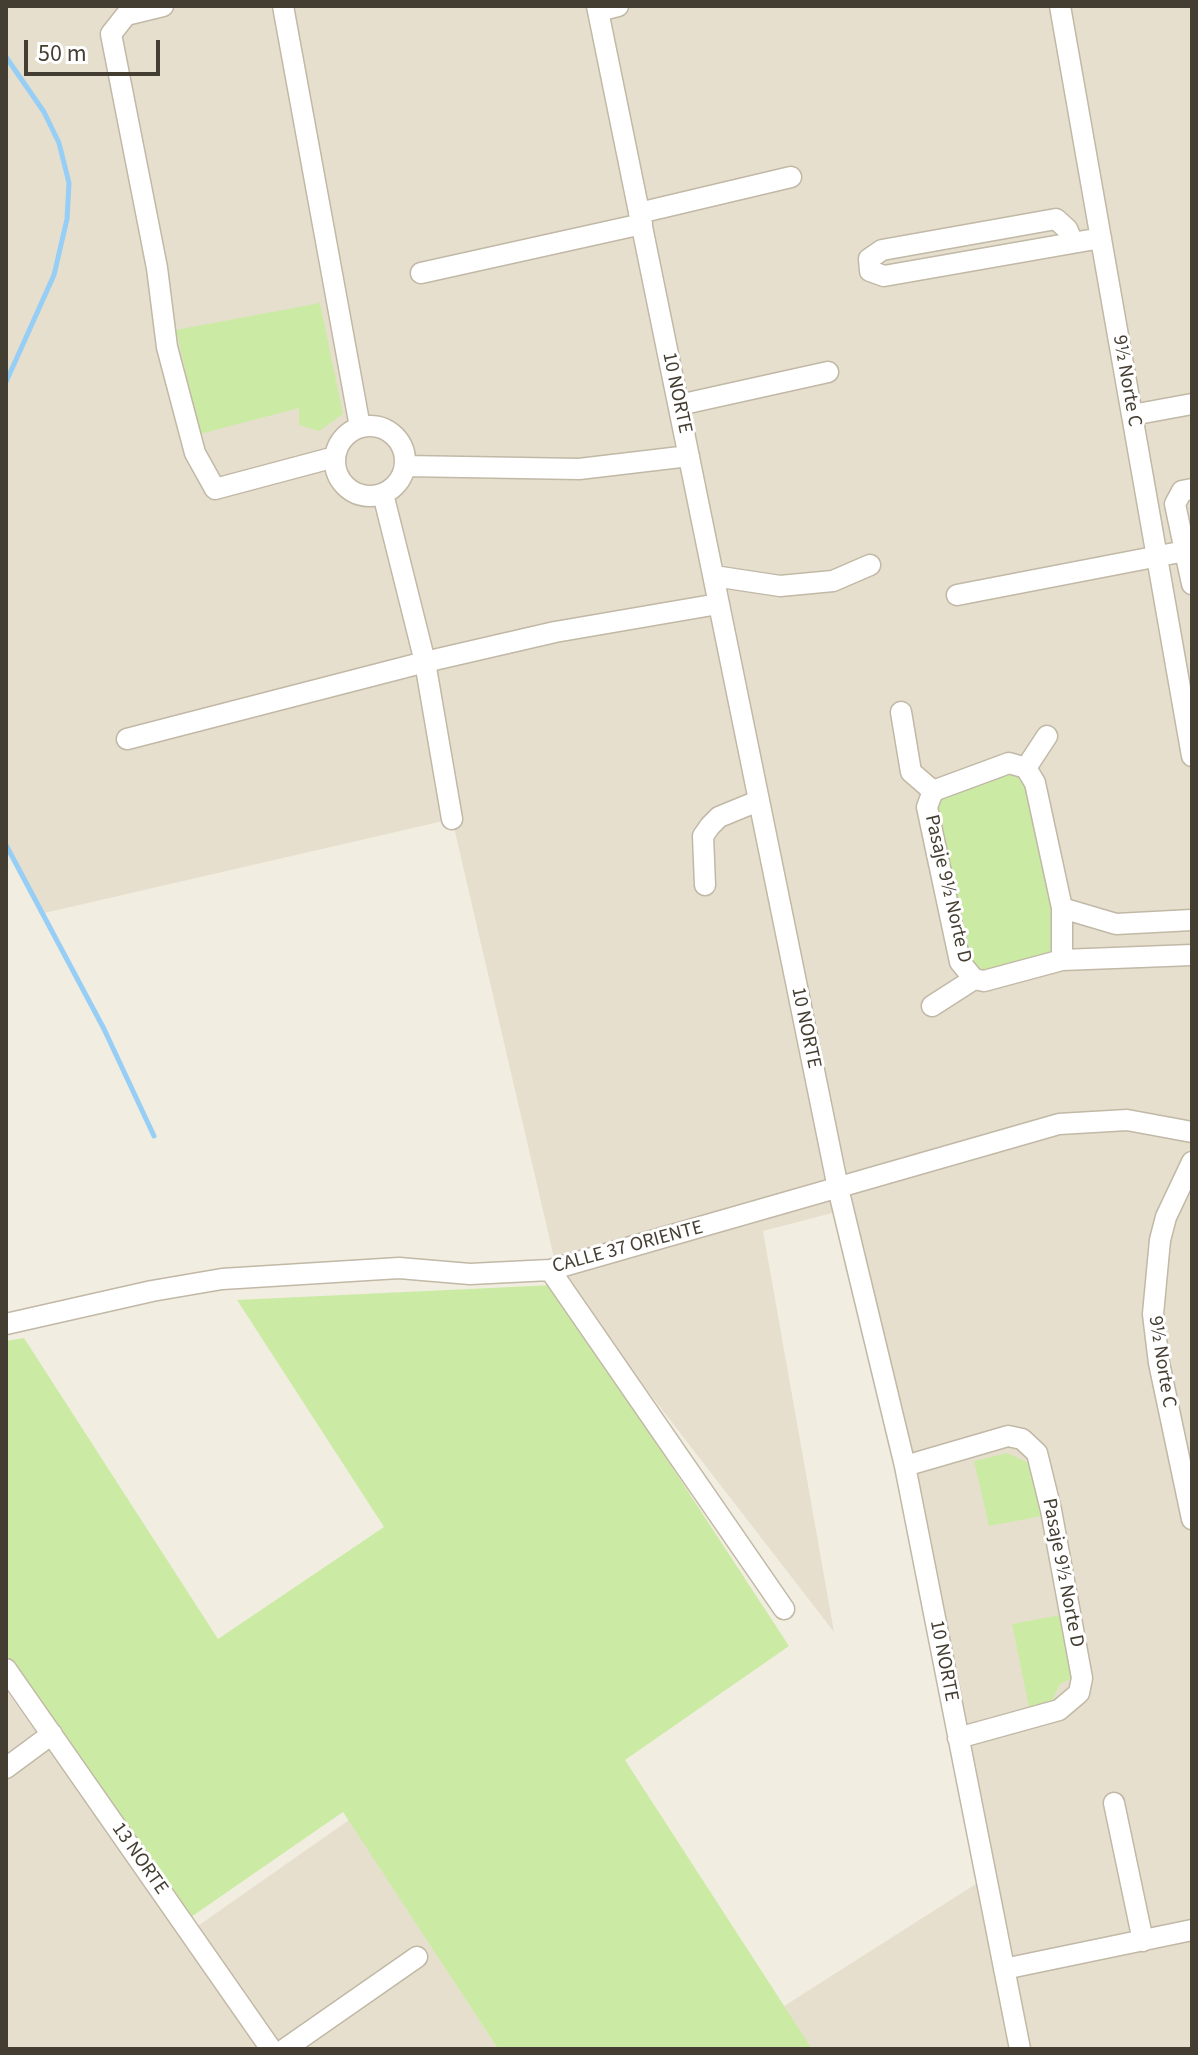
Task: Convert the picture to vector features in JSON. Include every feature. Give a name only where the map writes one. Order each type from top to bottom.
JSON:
[{"type":"street","points":[[163,6],[126,15],[111,34],[157,268],[167,347],[195,453],[215,489],[335,457]]},
{"type":"street","points":[[283,6],[360,427]]},
{"type":"street","name":"9½ Norte C","points":[[1060,6],[1192,756]]},
{"type":"street","name":"10 NORTE","points":[[604,8],[640,219],[758,801],[838,1188],[905,1466],[1020,2049]]},
{"type":"street","points":[[421,273],[640,219],[791,177]]},
{"type":"street","points":[[1072,240],[1056,219],[875,253],[869,259],[870,271],[884,276],[1072,240],[1101,238]]},
{"type":"street","points":[[1014,227],[1019,250]]},
{"type":"street","points":[[965,235],[970,259]]},
{"type":"street","points":[[918,243],[924,268]]},
{"type":"street","points":[[679,405],[828,372]]},
{"type":"street","points":[[1132,415],[1192,404]]},
{"type":"street","points":[[360,427],[387,430],[404,452],[405,466],[400,480],[383,494],[371,496],[348,489],[340,480],[335,457],[343,438],[360,427]]},
{"type":"street","points":[[405,466],[579,469],[689,456]]},
{"type":"street","points":[[1192,489],[1182,491],[1175,504],[1192,584]]},
{"type":"street","points":[[383,494],[425,662],[452,819]]},
{"type":"street","points":[[957,595],[1185,551]]},
{"type":"street","points":[[714,576],[780,586],[833,581],[870,565]]},
{"type":"street","points":[[127,739],[425,662],[555,632],[718,604]]},
{"type":"street","name":"Pasaje 9½ Norte D","points":[[901,712],[911,772],[933,791],[927,807],[960,962],[974,979]]},
{"type":"street","points":[[1026,768],[1047,736]]},
{"type":"street","points":[[933,791],[1009,763],[1026,768],[1035,783],[1062,908],[1062,960]]},
{"type":"street","points":[[705,885],[703,836],[719,817],[758,801]]},
{"type":"street","points":[[1062,908],[1116,924],[1192,920]]},
{"type":"street","points":[[932,1006],[974,979],[984,981],[1062,960],[1192,955]]},
{"type":"street","name":"CALLE 37 ORIENTE","points":[[6,1324],[152,1291],[222,1279],[399,1268],[470,1274],[550,1270],[1037,1129],[1081,1120],[1154,1122],[1192,1132]]},
{"type":"street","name":"9½ Norte C","points":[[1192,1162],[1166,1217],[1153,1289],[1155,1339],[1185,1452],[1192,1519]]},
{"type":"street","points":[[550,1270],[784,1609]]},
{"type":"street","name":"Pasaje 9½ Norte D","points":[[905,1466],[1008,1436],[1031,1444],[1037,1453],[1051,1510],[1082,1678],[1079,1693],[1071,1702],[1034,1718],[958,1738]]},
{"type":"street","name":"13 NORTE","points":[[6,1669],[271,2049]]},
{"type":"street","points":[[6,1768],[52,1734]]},
{"type":"street","points":[[1114,1803],[1143,1941]]},
{"type":"street","points":[[1004,1969],[1192,1930]]},
{"type":"street","points":[[285,2049],[417,1957]]},
{"type":"shaded area","points":[[6,6],[1192,6],[1192,2049],[808,2049],[781,2008],[990,1875],[844,1210],[763,1231],[834,1632],[558,1275],[452,819],[40,914],[6,847]]},
{"type":"shaded area","points":[[6,1690],[182,1937],[349,1820],[498,2049],[6,2049]]},
{"type":"green space","points":[[320,303],[343,414],[319,431],[299,425],[299,408],[200,434],[176,330]]},
{"type":"green space","points":[[1026,768],[1062,960],[974,979],[929,798]]},
{"type":"green space","points":[[553,1285],[789,1646],[625,1760],[812,2049],[498,2049],[343,1812],[191,1917],[6,1654],[6,1341],[24,1338],[218,1639],[384,1527],[237,1300]]},
{"type":"green space","points":[[1007,1453],[1029,1463],[1042,1516],[989,1526],[974,1461]]},
{"type":"green space","points":[[1066,1614],[1075,1677],[1060,1684],[1052,1701],[1029,1707],[1012,1624]]},
{"type":"waterway","points":[[6,57],[44,112],[59,143],[69,183],[67,219],[54,275],[6,382]]},
{"type":"waterway","points":[[6,845],[104,1029],[154,1136]]}]
